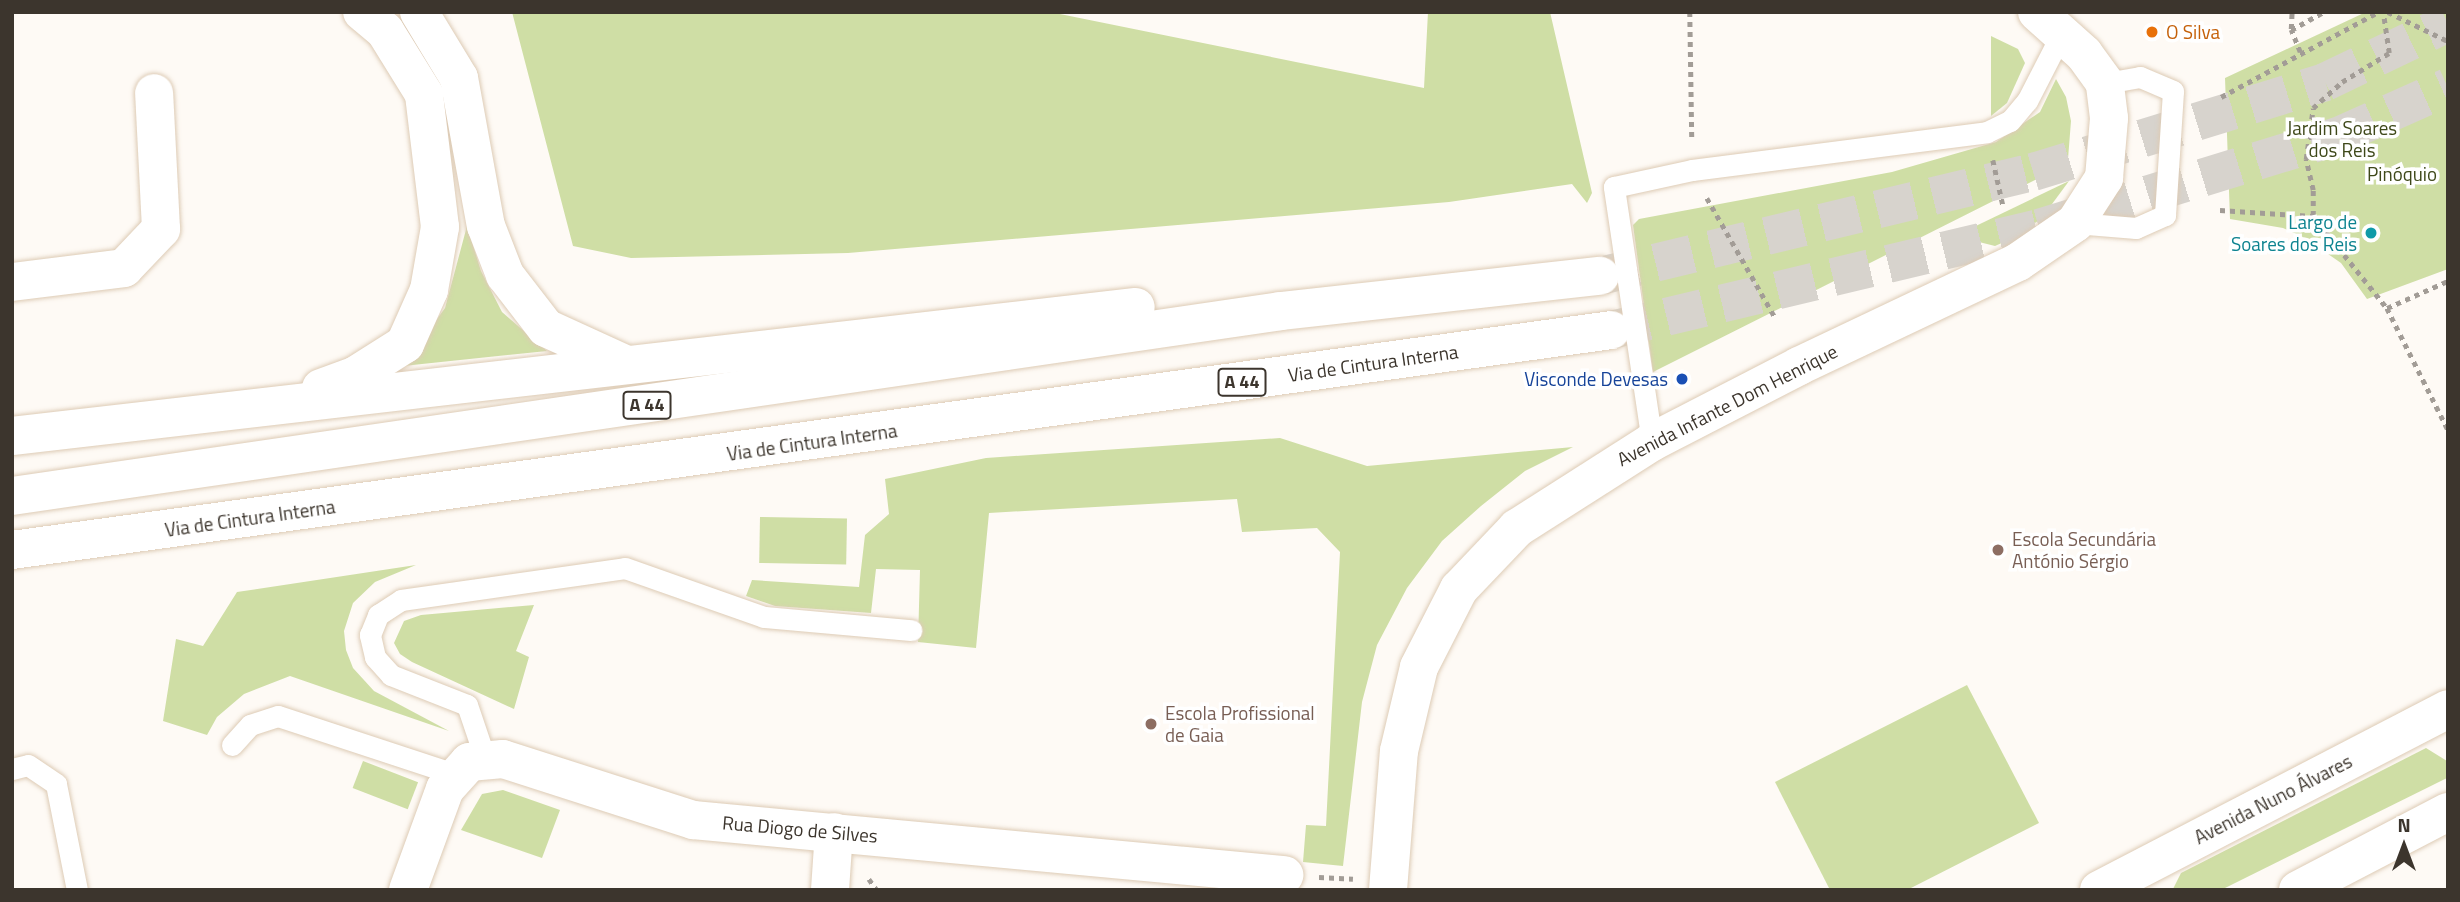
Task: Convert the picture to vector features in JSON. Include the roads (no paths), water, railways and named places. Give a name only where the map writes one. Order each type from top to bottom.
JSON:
[{"type":"main road","points":[[282,403],[356,375],[405,344],[429,290],[440,227],[424,94],[385,31],[362,12]]},
{"type":"main road","points":[[419,12],[459,78],[485,226],[505,275],[547,328],[629,365]]},
{"type":"main road","name":"Avenida Infante Dom Henrique","points":[[1371,885],[1419,667],[1459,589],[1517,528],[1652,442],[1798,366],[2018,262],[2074,223],[2104,178],[2109,118],[2105,83],[2084,54],[2049,23]]},
{"type":"main road","points":[[12,282],[124,268],[161,229],[154,93]]},
{"type":"main road","name":"A 44","points":[[12,496],[1281,311],[1600,276]]},
{"type":"main road","points":[[12,436],[1156,305],[1281,311]]},
{"type":"main road","name":"Via de Cintura Interna","points":[[12,550],[1611,330]]},
{"type":"main road","name":"Avenida Nuno Álvares","points":[[2099,890],[2147,879],[2448,709]]},
{"type":"main road","name":"Rua Diogo de Silves","points":[[471,768],[503,759],[693,820],[834,832],[1244,880],[1284,875]]},
{"type":"main road","points":[[408,890],[445,789],[471,768]]},
{"type":"main road","points":[[2298,890],[2448,812]]},
{"type":"main road","points":[[830,890],[834,832]]},
{"type":"lane","points":[[1652,442],[1614,187],[1692,170],[1987,132],[2010,121],[2027,101],[2049,23]]},
{"type":"lane","points":[[2074,223],[2136,228],[2165,215],[2173,91],[2140,76],[2105,83]]},
{"type":"lane","points":[[232,746],[250,725],[278,716],[471,768],[467,705],[391,675],[375,657],[370,635],[377,615],[401,600],[625,568],[764,617],[911,630]]},
{"type":"lane","points":[[12,769],[28,765],[56,784],[77,890]]},
{"type":"tunnel","points":[[1600,276],[2033,172],[2325,82],[2448,23]]},
{"type":"tunnel","points":[[1611,330],[2039,228],[2338,136],[2448,87]]},
{"type":"place","name":"O Silva","points":[[2152,32]]},
{"type":"place","name":"Largo de Soares dos Reis","points":[[2371,233]]},
{"type":"place","name":"Visconde Devesas","points":[[1682,379]]},
{"type":"place","name":"Escola Secundária António Sérgio","points":[[1998,550]]},
{"type":"place","name":"Escola Profissional de Gaia","points":[[1151,724]]},
{"type":"park label","name":"Jardim Soares dos Reis","points":[[2342,139]]},
{"type":"park label","name":"Pinóquio","points":[[2402,174]]}]
